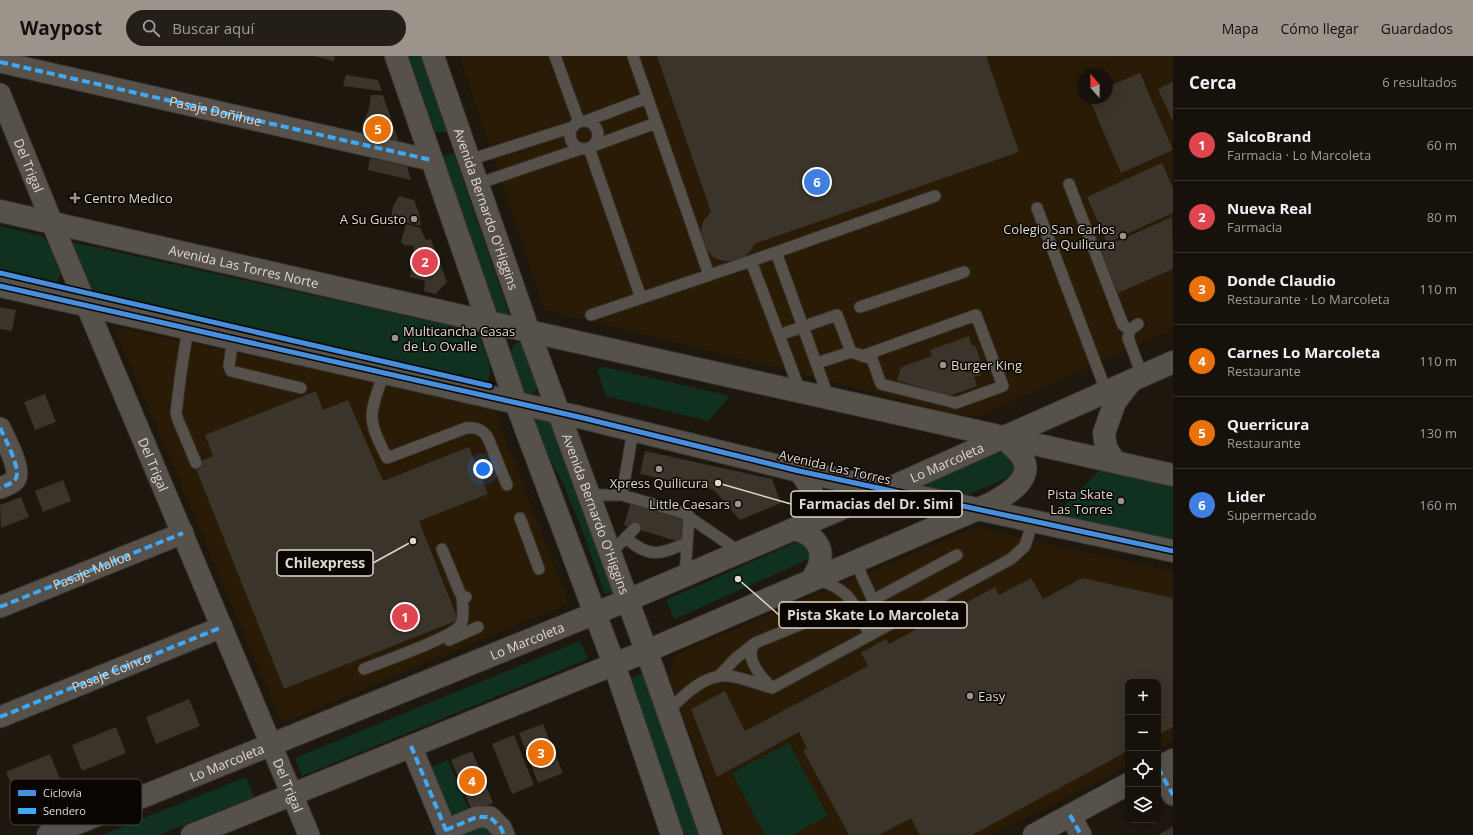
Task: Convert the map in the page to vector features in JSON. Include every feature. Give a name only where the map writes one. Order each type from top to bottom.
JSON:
[{"type":"main road","points":[[396,56],[516,403],[614,664],[672,835]]},
{"type":"main road","name":"Avenida Bernardo O'Higgins","points":[[433,56],[529,332],[588,495],[647,651],[710,835]]},
{"type":"main road","name":"Avenida Las Torres Norte","points":[[0,211],[488,322]]},
{"type":"main road","name":"Avenida Las Torres","points":[[0,286],[558,412],[799,471],[1173,551]]},
{"type":"main road","points":[[488,322],[1173,475]]},
{"type":"main road","name":"Lo Marcoleta","points":[[142,797],[628,600],[885,490],[1173,362]]},
{"type":"main road","points":[[1115,462],[1106,448],[1104,433],[1115,402],[1137,377]]},
{"type":"main road","name":"Lo Marcoleta","points":[[192,835],[647,651],[1001,498],[1016,487],[1023,477],[1035,444],[1066,409]]},
{"type":"main road","points":[[1002,437],[1020,454],[1025,468]]},
{"type":"main road","points":[[799,471],[809,483],[814,494],[814,520]]},
{"type":"main road","points":[[794,528],[805,532],[812,537],[820,552],[820,564],[812,579]]},
{"type":"main road","points":[[1161,766],[1173,760]]},
{"type":"main road","points":[[1034,835],[1125,786]]},
{"type":"main road","name":"Lo Marcoleta","points":[[48,835],[73,825]]},
{"type":"street","name":"Pasaje Doñihue","points":[[0,62],[431,160]]},
{"type":"street","name":"Del Trigal","points":[[0,94],[52,223],[309,835]]},
{"type":"street","points":[[0,428],[16,466],[17,474],[12,483],[0,488]]},
{"type":"street","name":"Pasaje Malloa","points":[[0,607],[183,533]]},
{"type":"street","name":"Pasaje Coinco","points":[[0,717],[222,627]]},
{"type":"street","points":[[411,746],[447,832],[477,817],[490,817],[501,828],[504,835]]},
{"type":"street","points":[[1161,773],[1173,795]]},
{"type":"street","points":[[1070,815],[1081,835]]},
{"type":"lane","points":[[555,56],[579,124]]},
{"type":"lane","points":[[633,56],[709,275]]},
{"type":"lane","points":[[469,160],[579,124],[647,98]]},
{"type":"lane","points":[[579,124],[570,135],[571,140],[573,144],[587,148]]},
{"type":"lane","points":[[579,124],[593,124],[598,131],[598,140],[587,148]]},
{"type":"lane","points":[[477,184],[656,124]]},
{"type":"lane","points":[[587,148],[600,179],[641,298]]},
{"type":"lane","points":[[1069,184],[1123,325],[1134,327],[1128,338],[1137,377]]},
{"type":"lane","points":[[591,314],[751,261],[935,196]]},
{"type":"lane","points":[[1037,208],[1106,391]]},
{"type":"lane","points":[[776,252],[804,326],[829,399]]},
{"type":"lane","points":[[751,261],[800,391]]},
{"type":"lane","points":[[860,307],[964,272]]},
{"type":"lane","points":[[779,335],[838,315],[862,356],[881,384],[956,403],[1003,386],[976,315],[862,356],[817,363]]},
{"type":"lane","points":[[188,328],[176,413],[196,463]]},
{"type":"lane","points":[[233,338],[229,366],[231,371],[301,388]]},
{"type":"lane","points":[[384,373],[372,410],[372,417],[375,431],[387,458],[466,428],[479,429],[484,432],[488,438],[507,485]]},
{"type":"lane","points":[[622,495],[633,430]]},
{"type":"lane","points":[[588,495],[622,495],[655,507],[689,516],[740,552]]},
{"type":"lane","points":[[685,575],[689,516]]},
{"type":"lane","points":[[520,518],[539,569]]},
{"type":"lane","points":[[668,711],[693,687],[718,677],[728,676],[748,680],[772,688],[1011,559],[1025,546],[1033,520]]},
{"type":"lane","points":[[610,554],[635,528]]},
{"type":"lane","points":[[626,538],[639,549],[656,553],[687,543]]},
{"type":"lane","points":[[442,549],[464,597],[461,624],[456,630],[431,642],[364,670],[432,648],[478,627]]},
{"type":"lane","points":[[873,600],[957,555]]},
{"type":"lane","points":[[855,561],[885,627]]},
{"type":"lane","points":[[812,579],[831,584],[845,592],[850,598],[870,635]]},
{"type":"lane","points":[[718,677],[736,658],[754,643],[826,614],[838,616],[840,621]]},
{"type":"lane","points":[[754,643],[751,653],[754,662],[760,675],[772,688]]},
{"type":"shaded area","points":[[459,56],[1173,56],[1173,329],[977,417],[946,412],[834,382],[545,310]]},
{"type":"shaded area","points":[[114,327],[493,406],[568,603],[282,723]]},
{"type":"shaded area","points":[[976,527],[1173,572],[1173,741],[1161,747],[1161,679],[1125,679],[1125,767],[993,835],[726,835],[669,676],[676,654]]},
{"type":"green space","points":[[409,56],[422,56],[447,132],[435,132]]},
{"type":"green space","points":[[454,154],[510,317],[492,312],[436,157]]},
{"type":"green space","points":[[0,226],[42,236],[48,243],[60,273],[59,279],[56,283],[47,286],[0,275]]},
{"type":"green space","points":[[72,242],[474,331],[480,338],[485,352],[490,371],[489,377],[484,385],[480,387],[93,297]]},
{"type":"green space","points":[[518,342],[522,343],[537,382],[536,390],[530,395],[524,394],[510,353],[513,346]]},
{"type":"green space","points":[[604,367],[730,396],[708,421],[606,396],[597,370]]},
{"type":"green space","points":[[534,418],[551,423],[613,590],[607,594],[604,592],[580,524],[563,483],[543,446],[533,421]]},
{"type":"green space","points":[[1003,452],[1018,460],[1012,475],[1006,478],[961,498],[924,489],[927,484],[990,454]]},
{"type":"green space","name":"Pista Skate Las Torres","points":[[1100,470],[1173,486],[1173,542],[1055,515]]},
{"type":"green space","points":[[803,539],[809,540],[811,558],[675,619],[666,600]]},
{"type":"green space","points":[[580,641],[588,659],[302,776],[295,758]]},
{"type":"green space","points":[[645,671],[700,835],[682,835],[629,680]]},
{"type":"green space","points":[[789,743],[828,816],[792,835],[765,835],[732,773]]},
{"type":"green space","points":[[448,760],[470,813],[498,835],[452,835],[425,769]]},
{"type":"green space","points":[[246,777],[254,797],[159,835],[102,835],[127,825],[142,825],[142,819]]},
{"type":"building","points":[[313,56],[335,56],[334,61]]},
{"type":"building","points":[[657,56],[986,56],[1019,152],[754,244],[752,249],[745,257],[735,261],[724,261],[714,258],[704,246],[701,236],[702,225],[704,220],[711,212]]},
{"type":"building","points":[[1140,73],[1173,150],[1121,173],[1092,104],[1113,104],[1113,84]]},
{"type":"building","points":[[346,75],[378,80],[382,91],[343,86]]},
{"type":"building","points":[[1173,82],[1173,122],[1158,89]]},
{"type":"building","points":[[371,95],[383,95],[399,142],[361,134],[363,123],[369,109]]},
{"type":"building","points":[[370,158],[407,166],[411,180],[368,170]]},
{"type":"building","points":[[1162,163],[1173,188],[1173,213],[1107,243],[1087,197]]},
{"type":"building","points":[[399,196],[414,200],[419,213],[421,226],[391,219],[393,206]]},
{"type":"building","points":[[1172,217],[1173,269],[1118,293],[1099,249]]},
{"type":"building","points":[[406,224],[420,228],[426,240],[431,239],[447,282],[435,294],[424,291],[425,281],[410,277],[414,246],[404,245],[401,242]]},
{"type":"building","points":[[0,307],[16,310],[12,331],[0,329]]},
{"type":"building","name":"Burger King","points":[[969,336],[972,346],[975,345],[981,362],[977,363],[981,375],[974,377],[977,386],[949,396],[897,380],[901,367],[932,356],[930,350]]},
{"type":"building","points":[[316,391],[323,410],[348,400],[383,481],[469,447],[488,494],[419,521],[458,620],[284,689],[194,464],[213,456],[205,435]]},
{"type":"building","points":[[45,394],[56,422],[35,430],[24,402]]},
{"type":"building","points":[[645,451],[772,479],[781,503],[740,520],[714,490],[640,474]]},
{"type":"building","points":[[63,480],[71,501],[43,512],[35,491]]},
{"type":"building","points":[[21,497],[29,517],[1,528],[0,505]]},
{"type":"building","points":[[631,502],[687,519],[680,542],[624,525]]},
{"type":"building","name":"Easy","points":[[1031,578],[1043,599],[1082,578],[1173,598],[1173,727],[1161,733],[1161,679],[1125,679],[1125,753],[972,835],[920,835],[911,818],[879,835],[849,835],[803,750],[807,748],[799,732],[717,777],[691,709],[725,691],[745,731],[868,666],[861,653],[886,639],[889,644],[995,587],[999,595]]},
{"type":"building","points":[[189,699],[200,726],[156,744],[146,717]]},
{"type":"building","points":[[543,724],[563,773],[538,783],[519,733]]},
{"type":"building","points":[[116,727],[126,753],[82,771],[72,745]]},
{"type":"building","points":[[514,735],[534,785],[512,794],[492,744]]},
{"type":"building","points":[[472,751],[493,803],[472,811],[451,760]]},
{"type":"building","points":[[50,754],[60,779],[10,779],[10,781],[6,772]]},
{"type":"building","points":[[1173,826],[1173,835],[1158,835]]},
{"type":"marked path","points":[[0,62],[431,160]]},
{"type":"marked path","points":[[0,428],[12,453],[17,474],[13,482],[0,488]]},
{"type":"marked path","points":[[0,607],[183,533]]},
{"type":"marked path","points":[[0,717],[222,627]]},
{"type":"marked path","points":[[411,746],[448,835]]},
{"type":"marked path","points":[[1161,773],[1173,795]]},
{"type":"marked path","points":[[1070,815],[1081,835]]},
{"type":"marked path","points":[[446,830],[477,817],[490,817],[501,828],[504,835]]},
{"type":"cycle path","points":[[0,273],[490,386]]},
{"type":"cycle path","points":[[0,286],[579,417],[799,471],[1173,551]]},
{"type":"place","name":"Querricura","points":[[378,129]]},
{"type":"place","name":"Lider","points":[[817,182]]},
{"type":"place","name":"Centro Medico","points":[[75,198]]},
{"type":"place","name":"A Su Gusto","points":[[414,219]]},
{"type":"place","name":"Colegio San Carlos de Quilicura","points":[[1123,236]]},
{"type":"place","name":"Nueva Real","points":[[425,262]]},
{"type":"place","name":"Multicancha Casas de Lo Ovalle","points":[[395,338]]},
{"type":"place","name":"Burger King","points":[[943,365]]},
{"type":"place","name":"Xpress Quilicura","points":[[659,469]]},
{"type":"place","name":"Farmacias del Dr. Simi","points":[[718,483]]},
{"type":"place","name":"Pista Skate Las Torres","points":[[1121,501]]},
{"type":"place","name":"Little Caesars","points":[[738,504]]},
{"type":"place","name":"Chilexpress","points":[[413,541]]},
{"type":"place","name":"Pista Skate Lo Marcoleta","points":[[738,579]]},
{"type":"place","name":"SalcoBrand","points":[[405,617]]},
{"type":"place","name":"Easy","points":[[970,696]]},
{"type":"place","name":"Donde Claudio","points":[[541,753]]},
{"type":"place","name":"Carnes Lo Marcoleta","points":[[472,781]]}]
